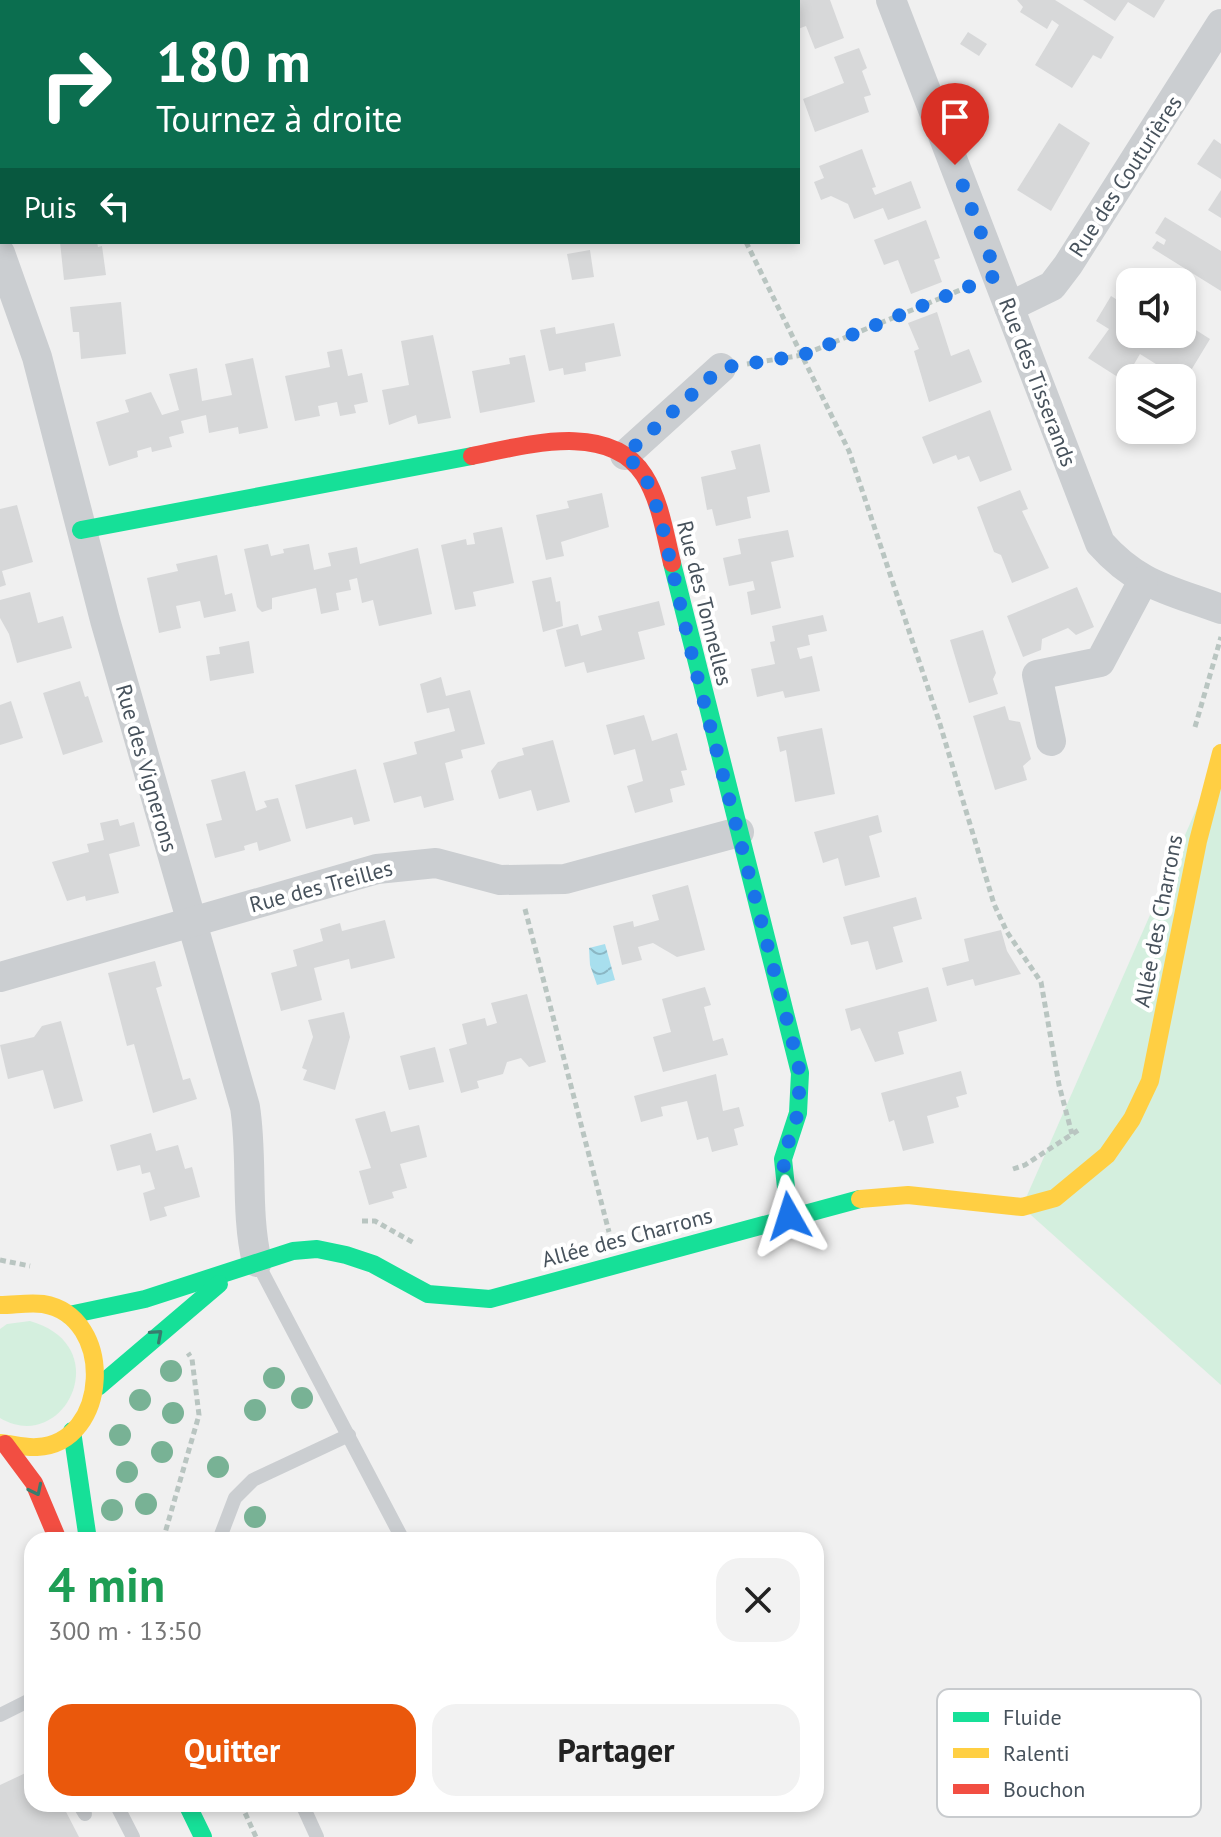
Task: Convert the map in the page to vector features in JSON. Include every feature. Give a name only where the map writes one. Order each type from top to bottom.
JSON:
[{"type":"street","name":"Rue des Tisserands","points":[[891,0],[1100,543],[1122,569],[1143,581],[1221,609]]},
{"type":"street","name":"Rue des Couturières","points":[[1009,307],[1052,286],[1068,265],[1221,24]]},
{"type":"street","name":"Rue des Vignerons","points":[[0,253],[37,357],[81,530],[245,1107],[250,1137],[251,1230],[244,1268]]},
{"type":"street","points":[[81,530],[536,444],[585,441],[625,455],[721,368]]},
{"type":"street","name":"Rue des Tonnelles","points":[[625,455],[644,473],[660,516],[800,1073],[798,1113],[783,1159],[789,1216]]},
{"type":"street","points":[[1051,741],[1037,675],[1100,662],[1143,581]]},
{"type":"street","name":"Allée des Charrons","points":[[244,1268],[293,1251],[317,1249],[373,1264],[428,1294],[490,1299],[862,1198],[908,1195],[992,1207],[1022,1207],[1055,1198],[1081,1180],[1107,1155],[1132,1119],[1150,1081],[1198,841],[1221,753]]},
{"type":"street","name":"Rue des Treilles","points":[[0,977],[410,863],[436,863],[500,880],[565,879],[739,832]]},
{"type":"street","points":[[69,1315],[145,1299],[244,1268]]},
{"type":"street","points":[[98,1387],[244,1268]]},
{"type":"street","points":[[0,1305],[23,1300],[47,1304],[69,1315],[94,1346],[99,1366],[93,1403],[72,1431],[51,1443],[28,1447],[2,1444]]},
{"type":"street","points":[[72,1431],[87,1532]]},
{"type":"street","points":[[2,1444],[34,1483],[55,1532]]},
{"type":"street","points":[[191,1812],[203,1837]]},
{"type":"lane","points":[[244,1268],[349,1435],[399,1532]]},
{"type":"lane","points":[[222,1532],[235,1498],[253,1480],[349,1435]]},
{"type":"lane","points":[[0,1715],[24,1703]]},
{"type":"lane","points":[[120,1812],[133,1837]]},
{"type":"lane","points":[[306,1812],[317,1837]]},
{"type":"path","points":[[747,244],[849,451],[939,721],[994,904],[1007,932],[1041,982],[1059,1085],[1072,1134]]},
{"type":"path","points":[[721,368],[803,355],[997,275]]},
{"type":"path","points":[[518,881],[610,1235]]},
{"type":"path","points":[[245,1812],[256,1837]]},
{"type":"green space","points":[[1221,753],[1221,1385],[1022,1207]]},
{"type":"green space","points":[[30,1321],[57,1334],[71,1352],[76,1373],[72,1393],[61,1411],[44,1422],[23,1426],[0,1418],[0,1329],[7,1324]]},
{"type":"water","points":[[605,944],[615,980],[597,985],[590,965],[589,948]]},
{"type":"building","points":[[800,0],[830,0],[844,38],[815,49],[806,26],[800,28]]},
{"type":"building","points":[[1017,0],[1055,0],[1114,37],[1101,59],[1093,55],[1072,88],[1035,65],[1059,25],[1052,20],[1047,29],[1020,12],[1023,7]]},
{"type":"building","points":[[1083,0],[1165,0],[1154,18],[1128,2],[1115,21]]},
{"type":"building","points":[[968,32],[987,44],[979,56],[960,44]]},
{"type":"building","points":[[859,48],[867,68],[862,71],[871,95],[864,97],[869,112],[815,132],[803,99],[844,83],[834,57]]},
{"type":"building","points":[[1059,123],[1090,143],[1051,211],[1017,190]]},
{"type":"building","points":[[1214,139],[1221,144],[1221,179],[1197,164]]},
{"type":"building","points":[[862,149],[876,187],[872,188],[875,195],[911,181],[921,208],[888,220],[883,208],[854,219],[848,204],[831,196],[821,200],[814,182],[824,178],[819,166]]},
{"type":"building","points":[[1221,190],[1221,218],[1208,210]]},
{"type":"building","points":[[1165,217],[1221,251],[1221,291],[1196,275],[1196,268],[1184,268],[1152,248],[1157,241],[1164,245],[1166,240],[1155,233]]},
{"type":"building","points":[[926,220],[940,258],[934,260],[942,282],[911,294],[898,260],[884,265],[874,240]]},
{"type":"building","points":[[60,244],[102,246],[106,275],[64,280]]},
{"type":"building","points":[[590,250],[594,277],[572,280],[567,254]]},
{"type":"building","points":[[1111,296],[1116,299],[1116,348],[1196,348],[1196,330],[1210,339],[1195,364],[1156,364],[1140,354],[1134,364],[1116,364],[1116,376],[1088,358],[1109,329],[1096,321]]},
{"type":"building","points":[[121,302],[126,354],[81,359],[79,332],[73,332],[70,307]]},
{"type":"building","points":[[937,312],[951,356],[969,349],[982,382],[929,402],[914,351],[919,349],[908,323]]},
{"type":"building","points":[[614,323],[621,356],[585,363],[586,371],[564,375],[563,368],[549,371],[540,330],[555,327],[556,334]]},
{"type":"building","points":[[433,335],[451,418],[418,424],[416,415],[389,425],[382,390],[409,385],[401,341]]},
{"type":"building","points":[[342,349],[348,376],[362,373],[368,402],[354,405],[356,413],[340,416],[337,402],[318,406],[320,416],[295,421],[285,376],[330,367],[327,352]]},
{"type":"building","points":[[525,355],[535,402],[480,413],[472,371],[510,364],[509,358]]},
{"type":"building","points":[[253,358],[268,428],[239,434],[238,427],[209,433],[206,415],[181,421],[184,433],[169,437],[172,447],[152,452],[151,447],[137,451],[138,457],[109,466],[96,422],[129,412],[125,400],[151,392],[162,415],[179,410],[169,374],[197,368],[202,401],[232,395],[225,364]]},
{"type":"building","points":[[990,410],[1012,470],[980,482],[969,456],[958,460],[956,455],[933,464],[922,437]]},
{"type":"building","points":[[760,444],[770,492],[747,497],[751,518],[716,526],[712,509],[707,510],[701,477],[736,469],[731,451]]},
{"type":"building","points":[[1020,490],[1028,509],[1022,511],[1049,568],[1012,583],[1001,555],[994,552],[977,507]]},
{"type":"building","points":[[602,493],[609,527],[561,542],[564,556],[546,560],[536,515],[569,508],[567,501]]},
{"type":"building","points":[[17,505],[33,562],[2,571],[6,585],[0,587],[0,509]]},
{"type":"building","points":[[502,527],[514,583],[473,592],[476,606],[455,610],[441,545],[466,539],[467,545],[475,544],[473,533]]},
{"type":"building","points":[[788,530],[794,557],[771,562],[781,608],[751,615],[747,592],[755,590],[753,581],[729,586],[723,558],[741,554],[738,539]]},
{"type":"building","points":[[268,544],[271,556],[284,553],[283,549],[309,544],[314,570],[331,566],[328,553],[357,547],[360,564],[418,548],[432,614],[379,626],[373,600],[362,603],[357,578],[349,580],[351,590],[336,593],[339,610],[321,614],[316,588],[272,598],[272,609],[262,612],[257,607],[244,549]]},
{"type":"building","points":[[217,555],[225,595],[232,593],[236,611],[204,618],[200,601],[176,606],[181,628],[159,633],[147,578],[178,571],[176,564]]},
{"type":"building","points":[[551,577],[556,602],[560,601],[563,626],[543,632],[532,581]]},
{"type":"building","points":[[1077,587],[1094,627],[1076,635],[1068,628],[1042,639],[1041,650],[1023,657],[1007,616]]},
{"type":"building","points":[[30,592],[38,623],[63,616],[72,648],[17,663],[9,634],[0,618],[0,600]]},
{"type":"building","points":[[659,601],[665,625],[638,632],[645,659],[587,673],[584,662],[565,667],[556,630],[578,624],[581,636],[602,630],[598,616]]},
{"type":"building","points":[[823,615],[827,631],[808,635],[810,645],[797,648],[800,659],[812,656],[820,691],[785,698],[783,691],[757,697],[751,669],[775,664],[770,642],[775,641],[772,626]]},
{"type":"building","points":[[983,630],[996,673],[993,679],[998,694],[969,703],[950,640]]},
{"type":"building","points":[[249,641],[254,673],[210,681],[206,656],[220,654],[219,647]]},
{"type":"building","points":[[441,677],[446,696],[470,690],[485,744],[461,750],[463,758],[445,763],[454,800],[424,808],[421,796],[394,803],[383,763],[417,754],[414,742],[455,731],[449,708],[427,713],[420,684]]},
{"type":"building","points":[[80,681],[103,742],[63,755],[43,693]]},
{"type":"building","points":[[11,701],[23,738],[0,745],[0,705]]},
{"type":"building","points":[[1005,706],[1009,720],[1020,722],[1031,759],[1023,766],[1027,780],[995,790],[973,716]]},
{"type":"building","points":[[644,715],[652,741],[677,733],[687,770],[681,771],[685,785],[670,789],[673,802],[635,813],[627,786],[643,781],[635,749],[614,755],[606,725]]},
{"type":"building","points":[[822,728],[835,794],[795,802],[786,750],[780,752],[777,737]]},
{"type":"building","points":[[553,740],[570,802],[537,811],[531,790],[499,799],[491,771],[498,762],[524,755],[522,748]]},
{"type":"building","points":[[356,769],[370,821],[354,825],[352,817],[306,829],[295,785]]},
{"type":"building","points":[[245,771],[256,811],[267,807],[264,801],[278,798],[291,841],[259,851],[257,842],[244,846],[245,850],[215,858],[206,824],[222,820],[211,780]]},
{"type":"building","points":[[878,815],[882,832],[869,836],[880,877],[845,886],[838,858],[823,863],[814,832]]},
{"type":"building","points":[[118,819],[120,826],[134,822],[140,846],[109,854],[119,893],[86,901],[85,896],[67,901],[52,862],[89,852],[87,844],[104,840],[100,823]]},
{"type":"building","points":[[688,885],[705,950],[677,957],[653,943],[638,947],[642,960],[622,965],[613,926],[633,921],[634,927],[659,920],[652,895]]},
{"type":"building","points":[[916,897],[922,919],[893,927],[903,962],[876,970],[868,941],[851,945],[843,917]]},
{"type":"building","points":[[385,920],[395,958],[351,969],[349,959],[314,968],[322,1000],[281,1011],[271,973],[297,966],[293,950],[323,941],[320,929],[340,923],[342,931]]},
{"type":"building","points":[[1001,930],[1007,951],[1021,974],[975,986],[973,979],[947,986],[942,968],[969,961],[964,939]]},
{"type":"building","points":[[155,961],[162,986],[156,988],[183,1080],[190,1078],[197,1099],[153,1113],[134,1044],[127,1046],[108,973]]},
{"type":"building","points":[[705,987],[711,1005],[704,1007],[713,1041],[723,1038],[728,1055],[663,1072],[653,1037],[671,1032],[662,999]]},
{"type":"building","points":[[928,987],[937,1021],[898,1032],[904,1054],[875,1062],[860,1028],[851,1031],[845,1009]]},
{"type":"building","points":[[527,994],[546,1062],[529,1067],[521,1058],[507,1062],[503,1074],[477,1081],[479,1088],[461,1093],[449,1049],[467,1044],[462,1024],[485,1018],[487,1026],[497,1023],[491,1003]]},
{"type":"building","points":[[344,1012],[350,1037],[335,1090],[303,1080],[307,1070],[302,1068],[313,1037],[308,1020]]},
{"type":"building","points":[[61,1021],[83,1101],[54,1109],[43,1070],[8,1079],[0,1045],[34,1037],[42,1026]]},
{"type":"building","points":[[435,1047],[444,1082],[409,1090],[400,1056]]},
{"type":"building","points":[[961,1071],[967,1094],[956,1097],[959,1107],[927,1116],[934,1143],[903,1151],[894,1120],[889,1122],[881,1093]]},
{"type":"building","points":[[716,1074],[723,1111],[739,1107],[744,1126],[734,1129],[738,1145],[712,1152],[708,1137],[697,1140],[687,1101],[661,1107],[663,1116],[641,1122],[634,1096]]},
{"type":"building","points":[[385,1111],[391,1132],[419,1125],[427,1157],[400,1164],[407,1188],[392,1192],[394,1198],[369,1205],[359,1171],[371,1168],[355,1119]]},
{"type":"building","points":[[151,1133],[156,1151],[178,1145],[185,1169],[192,1167],[200,1197],[164,1207],[167,1216],[150,1221],[143,1193],[155,1189],[150,1172],[142,1174],[140,1165],[117,1171],[110,1145]]},
{"type":"building","points":[[24,1774],[24,1812],[66,1812],[79,1837],[0,1837],[0,1785]]},
{"type":"traffic: fast","points":[[81,530],[472,456]]},
{"type":"traffic: fast","points":[[672,563],[800,1073],[798,1113],[783,1159],[789,1216]]},
{"type":"traffic: fast","points":[[69,1315],[145,1299],[293,1251],[317,1249],[373,1264],[428,1294],[490,1299],[860,1199]]},
{"type":"traffic: fast","points":[[98,1387],[219,1284]]},
{"type":"traffic: fast","points":[[72,1431],[87,1532]]},
{"type":"traffic: fast","points":[[191,1812],[203,1837]]},
{"type":"traffic: slow","points":[[860,1199],[908,1195],[1022,1207],[1055,1198],[1107,1155],[1132,1119],[1150,1081],[1198,841],[1221,753]]},
{"type":"traffic: slow","points":[[0,1305],[43,1304],[67,1313],[83,1331],[92,1354],[95,1379],[90,1404],[79,1425],[61,1440],[37,1447],[0,1443]]},
{"type":"traffic: jam","points":[[472,456],[564,441],[610,447],[629,458],[650,485],[672,563]]},
{"type":"traffic: jam","points":[[5,1444],[34,1483],[55,1532]]},
{"type":"route","points":[[789,1216],[783,1159],[798,1113],[800,1073],[786,1006],[694,664],[660,516],[644,473],[625,455],[721,368],[803,355],[997,275],[955,165]]}]
